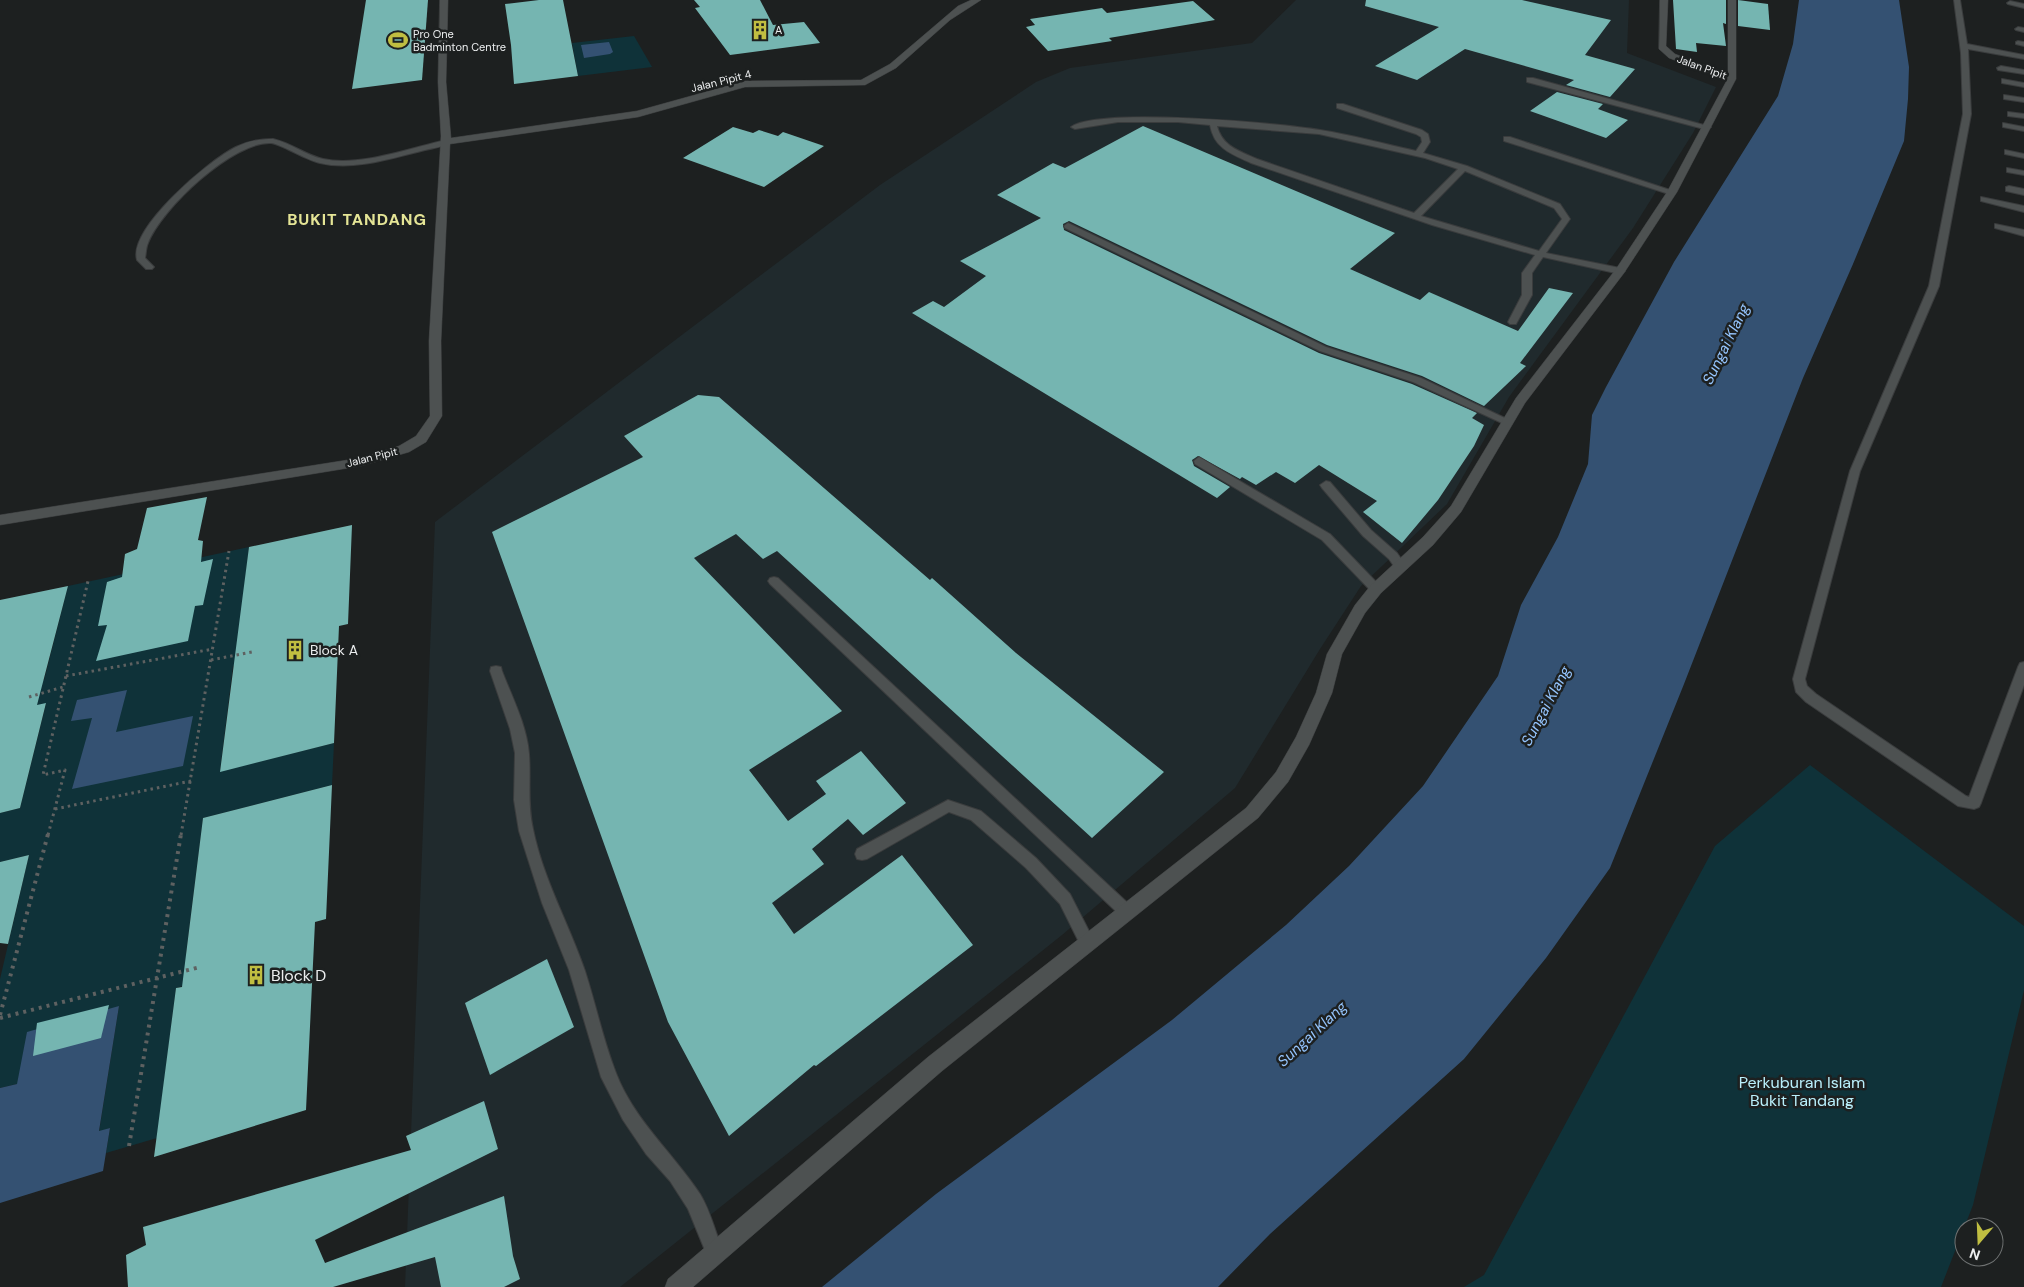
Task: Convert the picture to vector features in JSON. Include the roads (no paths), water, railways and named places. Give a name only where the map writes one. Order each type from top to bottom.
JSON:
[{"type":"street","name":"Jalan Pipit","points":[[0,520],[361,462],[404,449],[420,438],[436,416],[435,342],[446,142],[442,82],[444,0]]},
{"type":"street","name":"Jalan Pipit 4","points":[[446,142],[638,114],[745,84],[862,83],[879,75],[958,10],[977,0]]},
{"type":"street","name":"Jalan Pipit","points":[[1664,0],[1662,47],[1672,56],[1732,78]]},
{"type":"street","points":[[676,1287],[935,1064],[1252,813],[1282,777],[1303,740],[1324,693],[1335,654],[1360,609],[1376,589],[1428,541],[1456,509],[1506,421],[1620,271],[1672,192],[1732,78],[1732,0]]},
{"type":"lane","points":[[1957,0],[1964,46],[1967,114],[1934,286],[1855,471],[1799,679],[1801,688],[1811,698],[1963,802],[1974,803],[2024,667]]},
{"type":"lane","points":[[2010,3],[2024,6]]},
{"type":"lane","points":[[1964,46],[2024,57]]},
{"type":"lane","points":[[2001,68],[2024,72]]},
{"type":"lane","points":[[1530,80],[1707,127]]},
{"type":"lane","points":[[2005,81],[2024,85]]},
{"type":"lane","points":[[2007,97],[2024,100]]},
{"type":"lane","points":[[1340,106],[1419,132],[1425,136],[1426,142],[1418,154]]},
{"type":"lane","points":[[2011,114],[2024,116]]},
{"type":"lane","points":[[1075,127],[1118,120],[1213,123],[1319,132],[1418,154],[1464,168],[1558,206],[1566,219],[1527,273],[1527,295],[1513,322]]},
{"type":"lane","points":[[1213,123],[1216,138],[1232,151],[1254,161],[1416,216],[1542,254],[1579,264],[1620,271]]},
{"type":"lane","points":[[2006,125],[2024,129]]},
{"type":"lane","points":[[1507,139],[1672,192]]},
{"type":"lane","points":[[149,267],[140,258],[143,243],[171,204],[206,170],[234,150],[246,144],[273,141],[307,158],[340,163],[366,160],[446,142]]},
{"type":"lane","points":[[2008,152],[2024,156]]},
{"type":"lane","points":[[1416,216],[1464,168]]},
{"type":"lane","points":[[2010,170],[2024,173]]},
{"type":"lane","points":[[2009,189],[2024,192]]},
{"type":"lane","points":[[1984,199],[2024,209]]},
{"type":"lane","points":[[1068,226],[1309,343],[1417,380],[1506,421]]},
{"type":"lane","points":[[1998,226],[2024,233]]},
{"type":"lane","points":[[1199,461],[1326,537],[1376,589]]},
{"type":"lane","points":[[1326,485],[1367,533],[1393,556],[1400,566]]},
{"type":"lane","points":[[774,581],[1127,912]]},
{"type":"lane","points":[[496,671],[514,720],[522,753],[521,800],[526,831],[549,903],[577,970],[610,1077],[629,1114],[652,1148],[676,1175],[695,1203],[715,1254]]},
{"type":"lane","points":[[862,854],[948,806],[976,815],[1031,863],[1065,899],[1087,943]]},
{"type":"water","name":"Sungai Klang","points":[[1799,0],[1899,0],[1909,67],[1904,141],[1803,378],[1610,868],[1546,958],[1464,1059],[1270,1234],[1218,1287],[822,1287],[936,1194],[1172,1020],[1286,925],[1349,866],[1423,786],[1498,676],[1521,605],[1558,537],[1588,464],[1592,415],[1606,387],[1674,262],[1778,96],[1793,44]]},
{"type":"water","points":[[609,42],[613,52],[610,54],[584,58],[581,45]]},
{"type":"water","points":[[127,690],[116,732],[193,716],[183,766],[72,789],[92,718],[71,721],[77,700]]},
{"type":"water","points":[[119,1006],[99,1131],[110,1128],[103,1171],[0,1203],[0,1088],[17,1084],[27,1032]]},
{"type":"place","name":"A","points":[[760,30]]},
{"type":"place","name":"Pro One Badminton Centre","points":[[398,40]]},
{"type":"place","name":"Block A","points":[[295,650]]},
{"type":"place","name":"Block D","points":[[256,975]]},
{"type":"district","name":"BUKIT TANDANG","points":[[357,219]]},
{"type":"park label","name":"Perkuburan Islam Bukit Tandang","points":[[1802,1091]]}]
